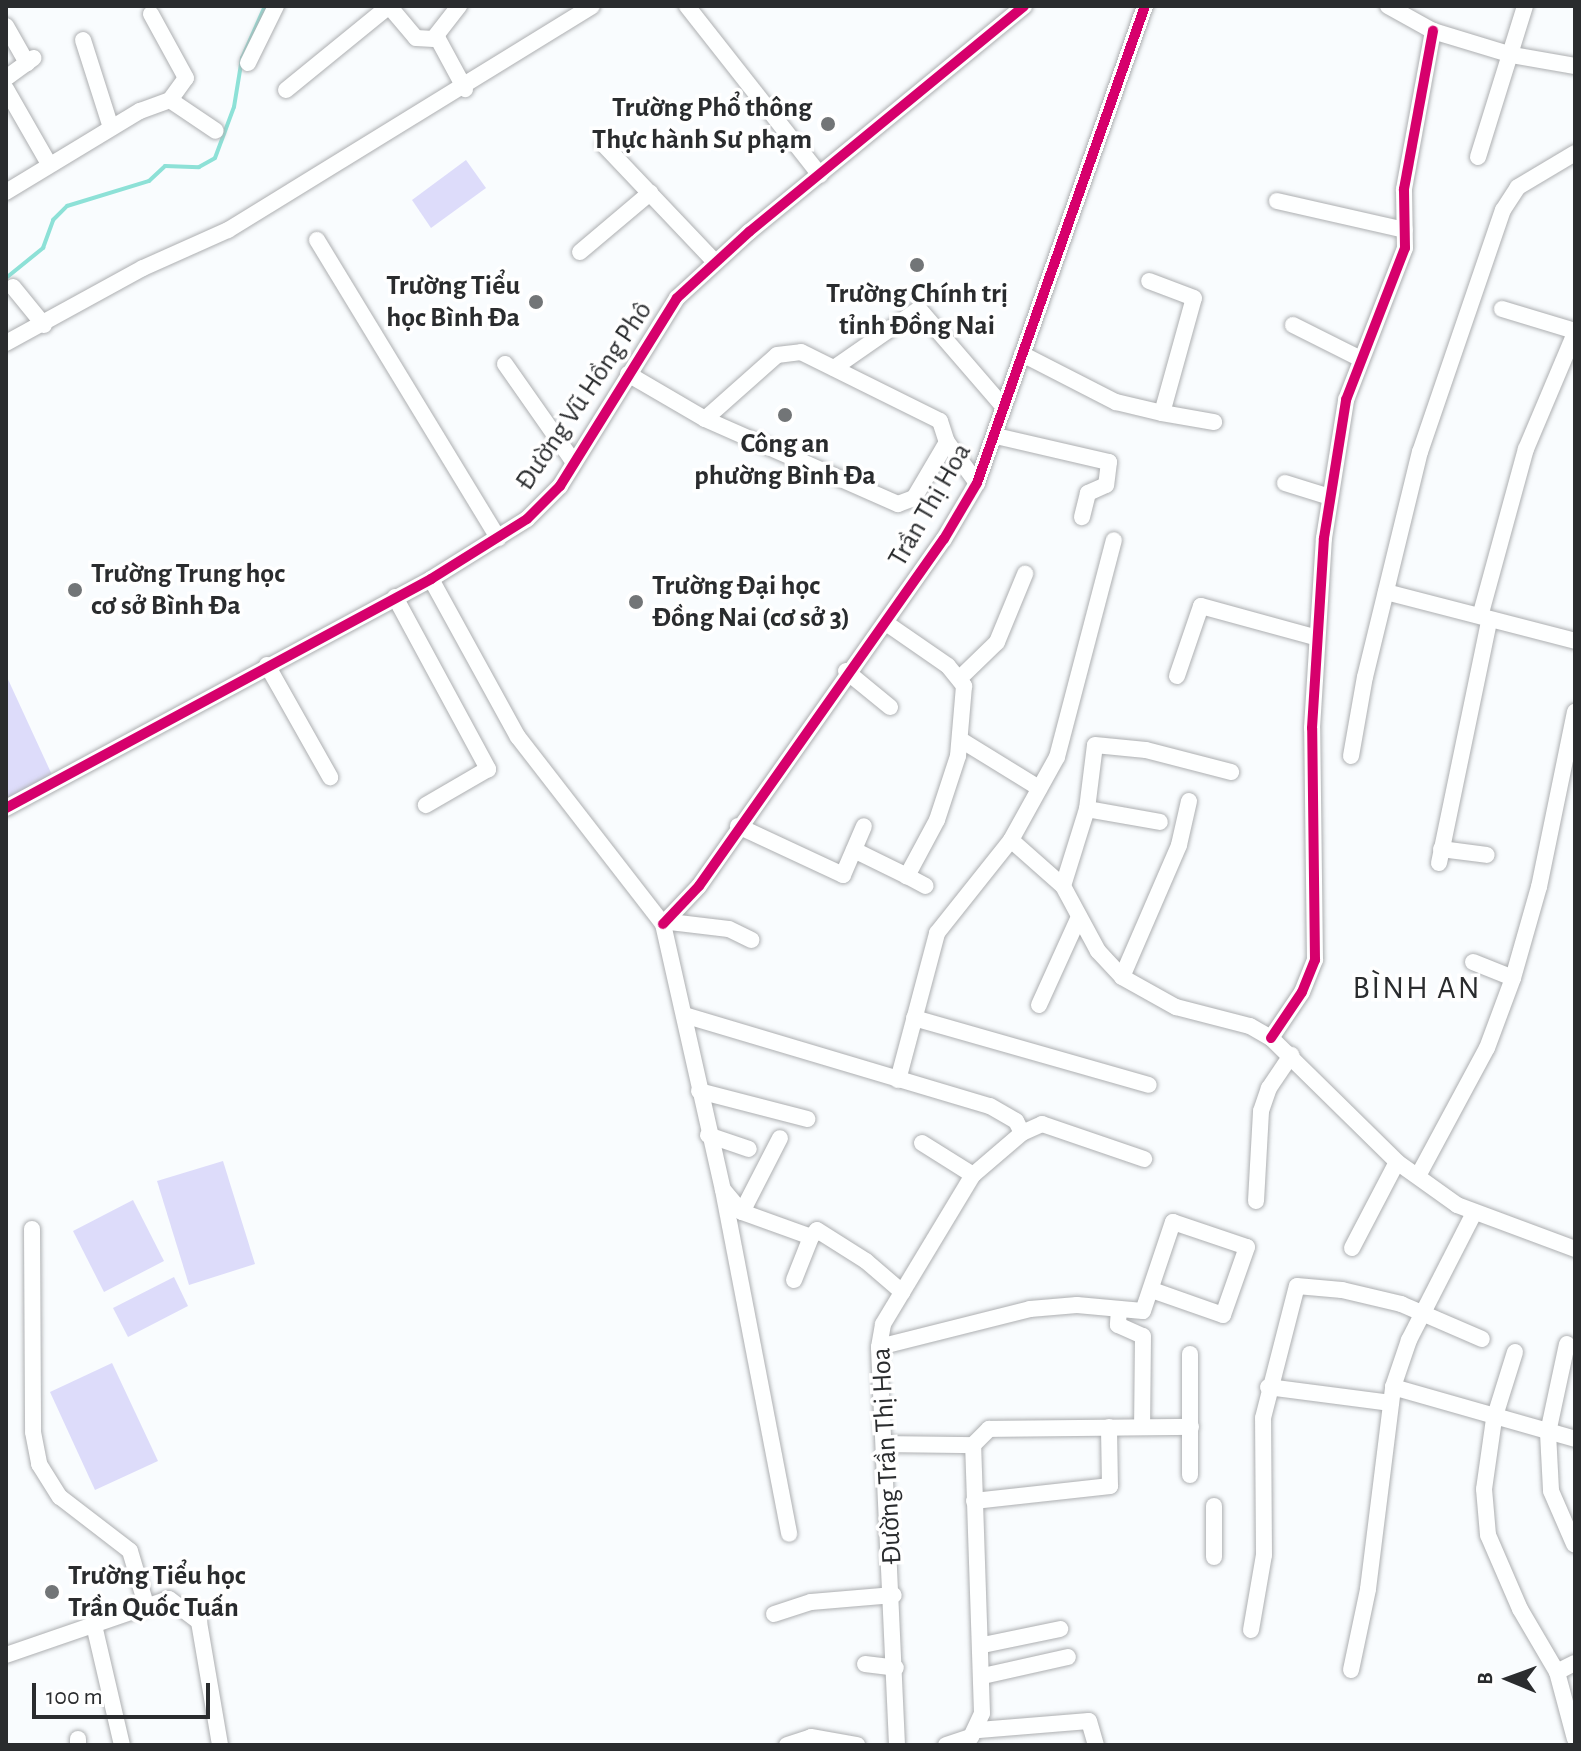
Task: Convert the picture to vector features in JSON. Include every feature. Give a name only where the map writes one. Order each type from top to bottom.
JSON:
[{"type":"street","points":[[248,63],[276,6]]},
{"type":"street","points":[[286,90],[389,6],[416,38],[434,38],[441,42],[465,89]]},
{"type":"street","points":[[434,38],[459,6]]},
{"type":"street","points":[[6,343],[44,325],[143,268],[228,230],[343,156],[465,89],[592,6]]},
{"type":"street","points":[[687,6],[820,175]]},
{"type":"street","name":"Đường Vũ Hồng Phô","points":[[6,808],[431,579],[498,538],[544,505],[677,298],[715,262],[1024,6]]},
{"type":"street","name":"Trần Thị Hoa","points":[[667,923],[846,671],[886,623],[977,483],[1145,6]]},
{"type":"street","points":[[1388,6],[1433,31],[1512,55],[1575,66]]},
{"type":"street","points":[[1478,157],[1525,6]]},
{"type":"street","points":[[6,192],[111,128],[170,100],[186,78],[151,14]]},
{"type":"street","points":[[6,26],[32,60],[6,78]]},
{"type":"street","points":[[1271,1038],[1302,992],[1315,960],[1314,637],[1330,497],[1346,400],[1395,277],[1405,230],[1404,189],[1433,31]]},
{"type":"street","points":[[83,40],[111,128]]},
{"type":"street","points":[[6,89],[49,164]]},
{"type":"street","points":[[170,100],[216,131]]},
{"type":"street","points":[[604,145],[715,262]]},
{"type":"street","points":[[1351,756],[1386,592],[1433,408],[1507,201],[1518,187],[1575,153]]},
{"type":"street","points":[[580,252],[650,193]]},
{"type":"street","points":[[1277,201],[1405,230]]},
{"type":"street","points":[[317,240],[498,538]]},
{"type":"street","points":[[1149,281],[1194,298],[1162,413]]},
{"type":"street","points":[[13,287],[44,325]]},
{"type":"street","points":[[834,368],[919,309],[1002,405]]},
{"type":"street","points":[[1487,855],[1440,856],[1485,617],[1526,449],[1575,332],[1502,309]]},
{"type":"street","points":[[1293,325],[1361,359]]},
{"type":"street","points":[[705,419],[777,355],[801,352],[940,421],[947,442],[977,483]]},
{"type":"street","points":[[1022,354],[1116,402],[1214,422]]},
{"type":"street","points":[[505,364],[573,461]]},
{"type":"street","points":[[628,374],[705,419],[898,504],[914,498],[947,442]]},
{"type":"street","points":[[996,436],[1109,462],[1106,485],[1088,493],[1082,517]]},
{"type":"street","points":[[1285,483],[1330,497]]},
{"type":"street","points":[[898,1080],[937,933],[1011,840],[1057,757],[1114,540]]},
{"type":"street","points":[[961,677],[997,642],[1025,574]]},
{"type":"street","points":[[431,579],[518,737],[667,923],[708,1135],[723,1190],[789,1534]]},
{"type":"street","points":[[1386,592],[1575,641]]},
{"type":"street","points":[[395,597],[488,769],[426,805]]},
{"type":"street","points":[[1177,676],[1201,606],[1314,637]]},
{"type":"street","points":[[886,623],[961,677],[966,696],[961,740],[937,820],[907,876]]},
{"type":"street","points":[[267,665],[330,777]]},
{"type":"street","points":[[846,671],[890,707]]},
{"type":"street","points":[[1418,1176],[1463,1098],[1513,978],[1539,887],[1575,712]]},
{"type":"street","points":[[961,740],[1039,788]]},
{"type":"street","points":[[1063,886],[1087,809],[1097,744],[1231,772]]},
{"type":"street","points":[[1122,977],[1179,845],[1189,801]]},
{"type":"street","points":[[1087,809],[1160,822]]},
{"type":"street","points":[[738,826],[843,875],[864,826]]},
{"type":"street","points":[[1011,840],[1063,886],[1103,959],[1122,977],[1176,1007],[1250,1026],[1271,1038],[1397,1162],[1473,1215],[1575,1249]]},
{"type":"street","points":[[854,850],[926,886]]},
{"type":"street","points":[[1039,1005],[1079,917]]},
{"type":"street","points":[[667,923],[729,929],[752,940]]},
{"type":"street","points":[[1473,962],[1513,978]]},
{"type":"street","points":[[684,1015],[990,1106],[1016,1121],[1022,1133],[1042,1124],[1144,1159]]},
{"type":"street","points":[[914,1018],[1149,1085]]},
{"type":"street","points":[[1256,1201],[1261,1111],[1269,1088],[1291,1055]]},
{"type":"street","points":[[699,1091],[807,1119]]},
{"type":"street","name":"Đường Trần Thị Hoa","points":[[897,1745],[894,1595],[879,1347],[883,1324],[973,1175],[1022,1133]]},
{"type":"street","points":[[708,1135],[749,1149]]},
{"type":"street","points":[[742,1212],[780,1138]]},
{"type":"street","points":[[922,1143],[973,1175]]},
{"type":"street","points":[[1352,1248],[1397,1162]]},
{"type":"street","points":[[723,1190],[742,1212],[811,1237]]},
{"type":"street","points":[[1351,1670],[1368,1589],[1392,1395],[1424,1311],[1473,1215]]},
{"type":"street","points":[[879,1347],[1030,1309],[1077,1305],[1143,1311],[1173,1222],[1247,1247],[1223,1315],[1152,1290]]},
{"type":"street","points":[[32,1229],[33,1432],[39,1464],[60,1497],[130,1551],[147,1608]]},
{"type":"street","points":[[794,1280],[811,1237],[817,1230],[866,1261],[902,1292]]},
{"type":"street","points":[[1251,1630],[1264,1555],[1263,1418],[1268,1387],[1300,1285],[1424,1311],[1482,1339]]},
{"type":"street","points":[[1119,1309],[1118,1325],[1143,1336],[1142,1427]]},
{"type":"street","points":[[1567,1344],[1548,1433],[1551,1491],[1574,1544]]},
{"type":"street","points":[[1515,1352],[1494,1419],[1484,1489],[1488,1535],[1520,1609],[1557,1672],[1575,1739]]},
{"type":"street","points":[[1190,1354],[1190,1475]]},
{"type":"street","points":[[1268,1387],[1392,1395],[1575,1439]]},
{"type":"street","points":[[974,1501],[1110,1486],[1109,1427]]},
{"type":"street","points":[[886,1444],[973,1445],[989,1429],[1191,1427]]},
{"type":"street","points":[[973,1445],[983,1645],[979,1730]]},
{"type":"street","points":[[1214,1506],[1214,1557]]},
{"type":"street","points":[[774,1614],[811,1602],[894,1595]]},
{"type":"street","points":[[6,1655],[169,1599],[199,1622],[220,1745]]},
{"type":"street","points":[[94,1625],[122,1745]]},
{"type":"street","points":[[983,1645],[1060,1629]]},
{"type":"street","points":[[983,1676],[1068,1657]]},
{"type":"street","points":[[1557,1672],[1575,1663]]},
{"type":"street","points":[[865,1664],[896,1668]]},
{"type":"street","points":[[946,1745],[979,1730],[1089,1721],[1096,1745]]},
{"type":"street","points":[[787,1745],[811,1737],[857,1745]]},
{"type":"shaded area","points":[[466,160],[486,188],[431,228],[412,200]]},
{"type":"shaded area","points":[[6,675],[53,777],[6,800]]},
{"type":"shaded area","points":[[223,1161],[255,1264],[189,1285],[157,1181]]},
{"type":"shaded area","points":[[133,1200],[164,1261],[104,1292],[73,1231]]},
{"type":"shaded area","points":[[174,1277],[188,1306],[128,1337],[113,1308]]},
{"type":"shaded area","points":[[112,1363],[158,1461],[95,1490],[50,1392]]},
{"type":"waterway","points":[[6,278],[43,248],[53,220],[67,206],[149,181],[165,166],[199,167],[215,158],[234,107],[242,58],[265,6]]},
{"type":"cycle path","points":[[6,808],[431,579],[527,519],[560,486],[677,298],[749,232],[1024,6]]},
{"type":"cycle path","points":[[663,924],[699,886],[944,539],[977,483],[1145,6]]},
{"type":"cycle path","points":[[1271,1038],[1302,992],[1315,960],[1312,728],[1324,538],[1346,400],[1405,248],[1404,189],[1433,31]]},
{"type":"place","name":"Trường Phổ thông Thực hành Sư phạm","points":[[828,124]]},
{"type":"place","name":"Trường Chính trị tỉnh Đồng Nai","points":[[917,265]]},
{"type":"place","name":"Trường Tiểu học Bình Đa","points":[[536,302]]},
{"type":"place","name":"Công an phường Bình Đa","points":[[785,415]]},
{"type":"place","name":"Trường Trung học cơ sở Bình Đa","points":[[75,590]]},
{"type":"place","name":"Trường Đại học Đồng Nai (cơ sở 3)","points":[[636,602]]},
{"type":"place","name":"Trường Tiểu học Trần Quốc Tuấn","points":[[52,1592]]},
{"type":"district","name":"BÌNH AN","points":[[1417,988]]}]
